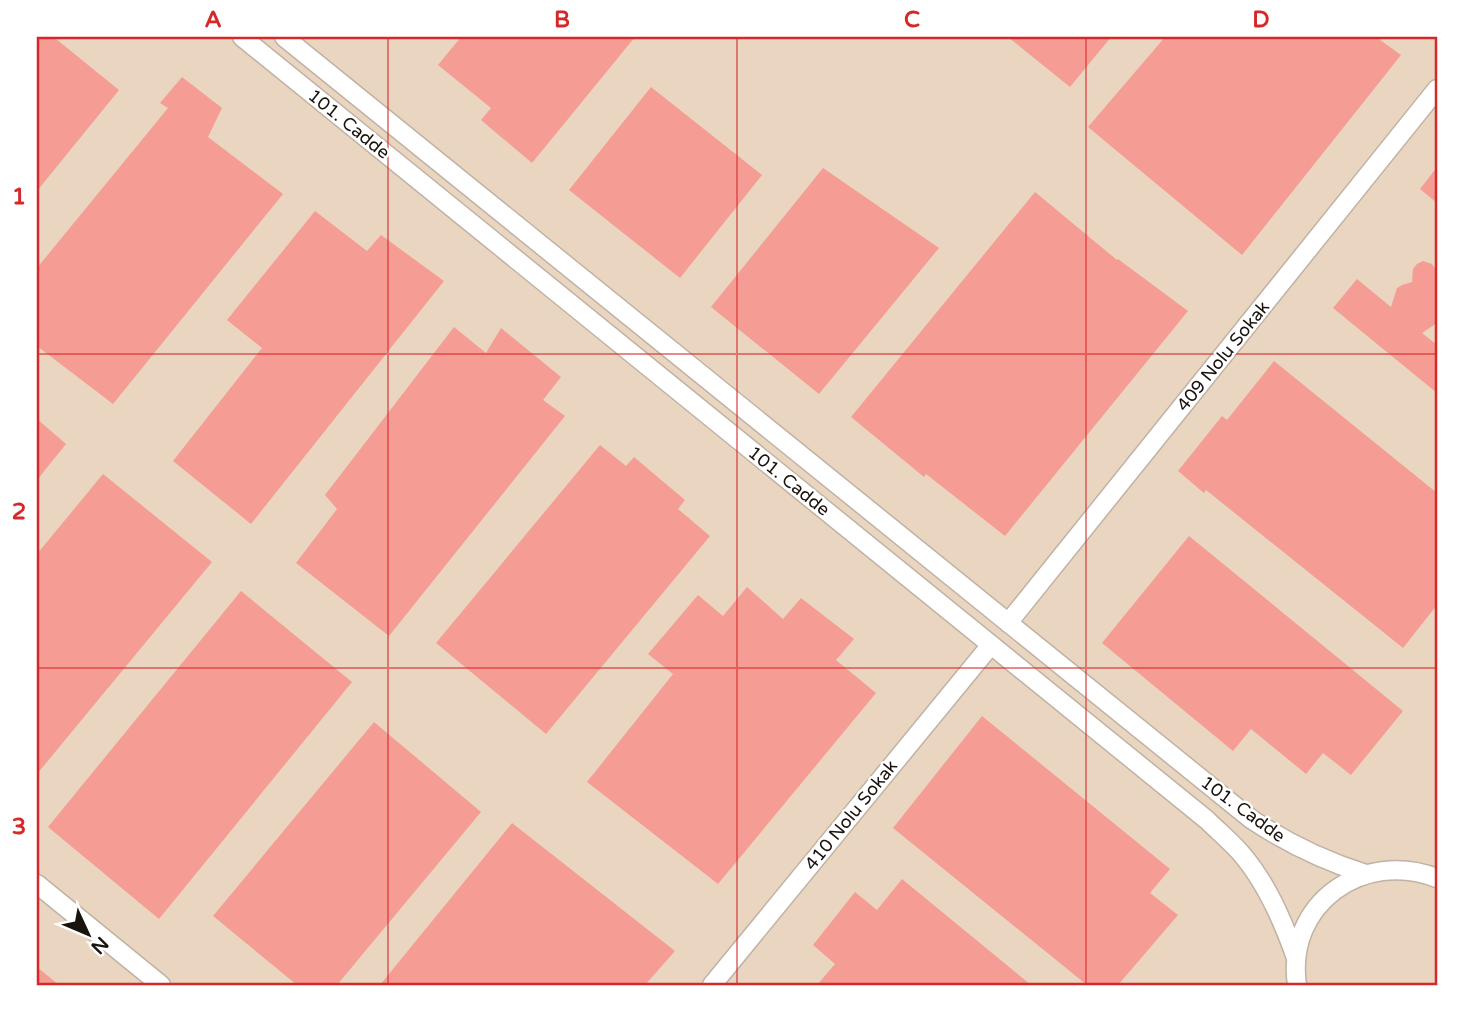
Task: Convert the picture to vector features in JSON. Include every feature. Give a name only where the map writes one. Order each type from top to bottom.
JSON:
[{"type":"street","name":"101. Cadde","points":[[242,37],[1207,820],[1238,850],[1251,867],[1274,906],[1296,958]]},
{"type":"street","name":"101. Cadde","points":[[284,37],[1251,819],[1295,846],[1366,874]]},
{"type":"street","name":"409 Nolu Sokak","points":[[1008,623],[1437,89]]},
{"type":"street","name":"410 Nolu Sokak","points":[[712,985],[990,646]]},
{"type":"street","points":[[1297,985],[1296,958],[1299,942],[1305,926],[1324,899],[1351,880],[1382,870],[1413,870],[1437,878]]},
{"type":"street","points":[[37,884],[161,985]]},
{"type":"shaded area","points":[[37,37],[1437,37],[1437,985],[37,985]]},
{"type":"building","points":[[37,37],[56,39],[119,90],[37,191]]},
{"type":"building","points":[[461,37],[635,37],[532,163],[481,120],[491,108],[438,65]]},
{"type":"building","points":[[1008,37],[1111,37],[1070,87]]},
{"type":"building","points":[[1165,37],[1376,37],[1401,55],[1242,255],[1088,127]]},
{"type":"building","points":[[182,77],[222,108],[208,137],[283,194],[113,404],[37,346],[37,268],[168,108],[160,103]]},
{"type":"building","points":[[651,87],[762,175],[680,278],[569,190]]},
{"type":"building","points":[[1437,167],[1437,203],[1420,189]]},
{"type":"building","points":[[823,168],[939,248],[819,394],[711,307]]},
{"type":"building","points":[[1035,192],[1117,260],[1188,311],[1005,536],[926,474],[924,477],[851,417]]},
{"type":"building","points":[[315,211],[367,251],[381,235],[444,281],[251,524],[173,461],[262,348],[227,320]]},
{"type":"building","points":[[1423,261],[1432,264],[1437,271],[1437,323],[1422,333],[1437,345],[1437,393],[1333,308],[1357,279],[1391,307],[1397,288],[1412,282],[1413,269]]},
{"type":"building","points":[[454,327],[486,353],[501,328],[561,377],[543,400],[565,416],[389,636],[296,563],[337,509],[325,495]]},
{"type":"building","points":[[1274,361],[1437,493],[1437,605],[1403,648],[1206,490],[1204,493],[1178,471],[1222,416],[1227,420]]},
{"type":"building","points":[[37,419],[66,444],[37,480]]},
{"type":"building","points":[[600,445],[626,466],[634,457],[685,500],[678,509],[710,536],[546,734],[436,643]]},
{"type":"building","points":[[103,474],[212,562],[37,774],[37,554]]},
{"type":"building","points":[[1189,536],[1403,711],[1351,775],[1323,753],[1306,774],[1251,729],[1233,751],[1102,643]]},
{"type":"building","points":[[747,587],[783,619],[801,598],[854,639],[836,660],[876,693],[718,884],[587,782],[673,674],[648,654],[698,595],[723,616]]},
{"type":"building","points":[[241,591],[352,682],[159,919],[48,827]]},
{"type":"building","points":[[982,716],[1170,869],[1150,893],[1178,915],[1118,985],[1087,985],[893,828]]},
{"type":"building","points":[[374,722],[481,812],[337,985],[297,985],[213,916]]},
{"type":"building","points":[[512,823],[675,951],[645,985],[380,985]]},
{"type":"building","points":[[902,879],[1031,985],[817,985],[835,964],[813,945],[855,892],[877,910]]},
{"type":"building","points":[[37,967],[59,985],[37,985]]}]
